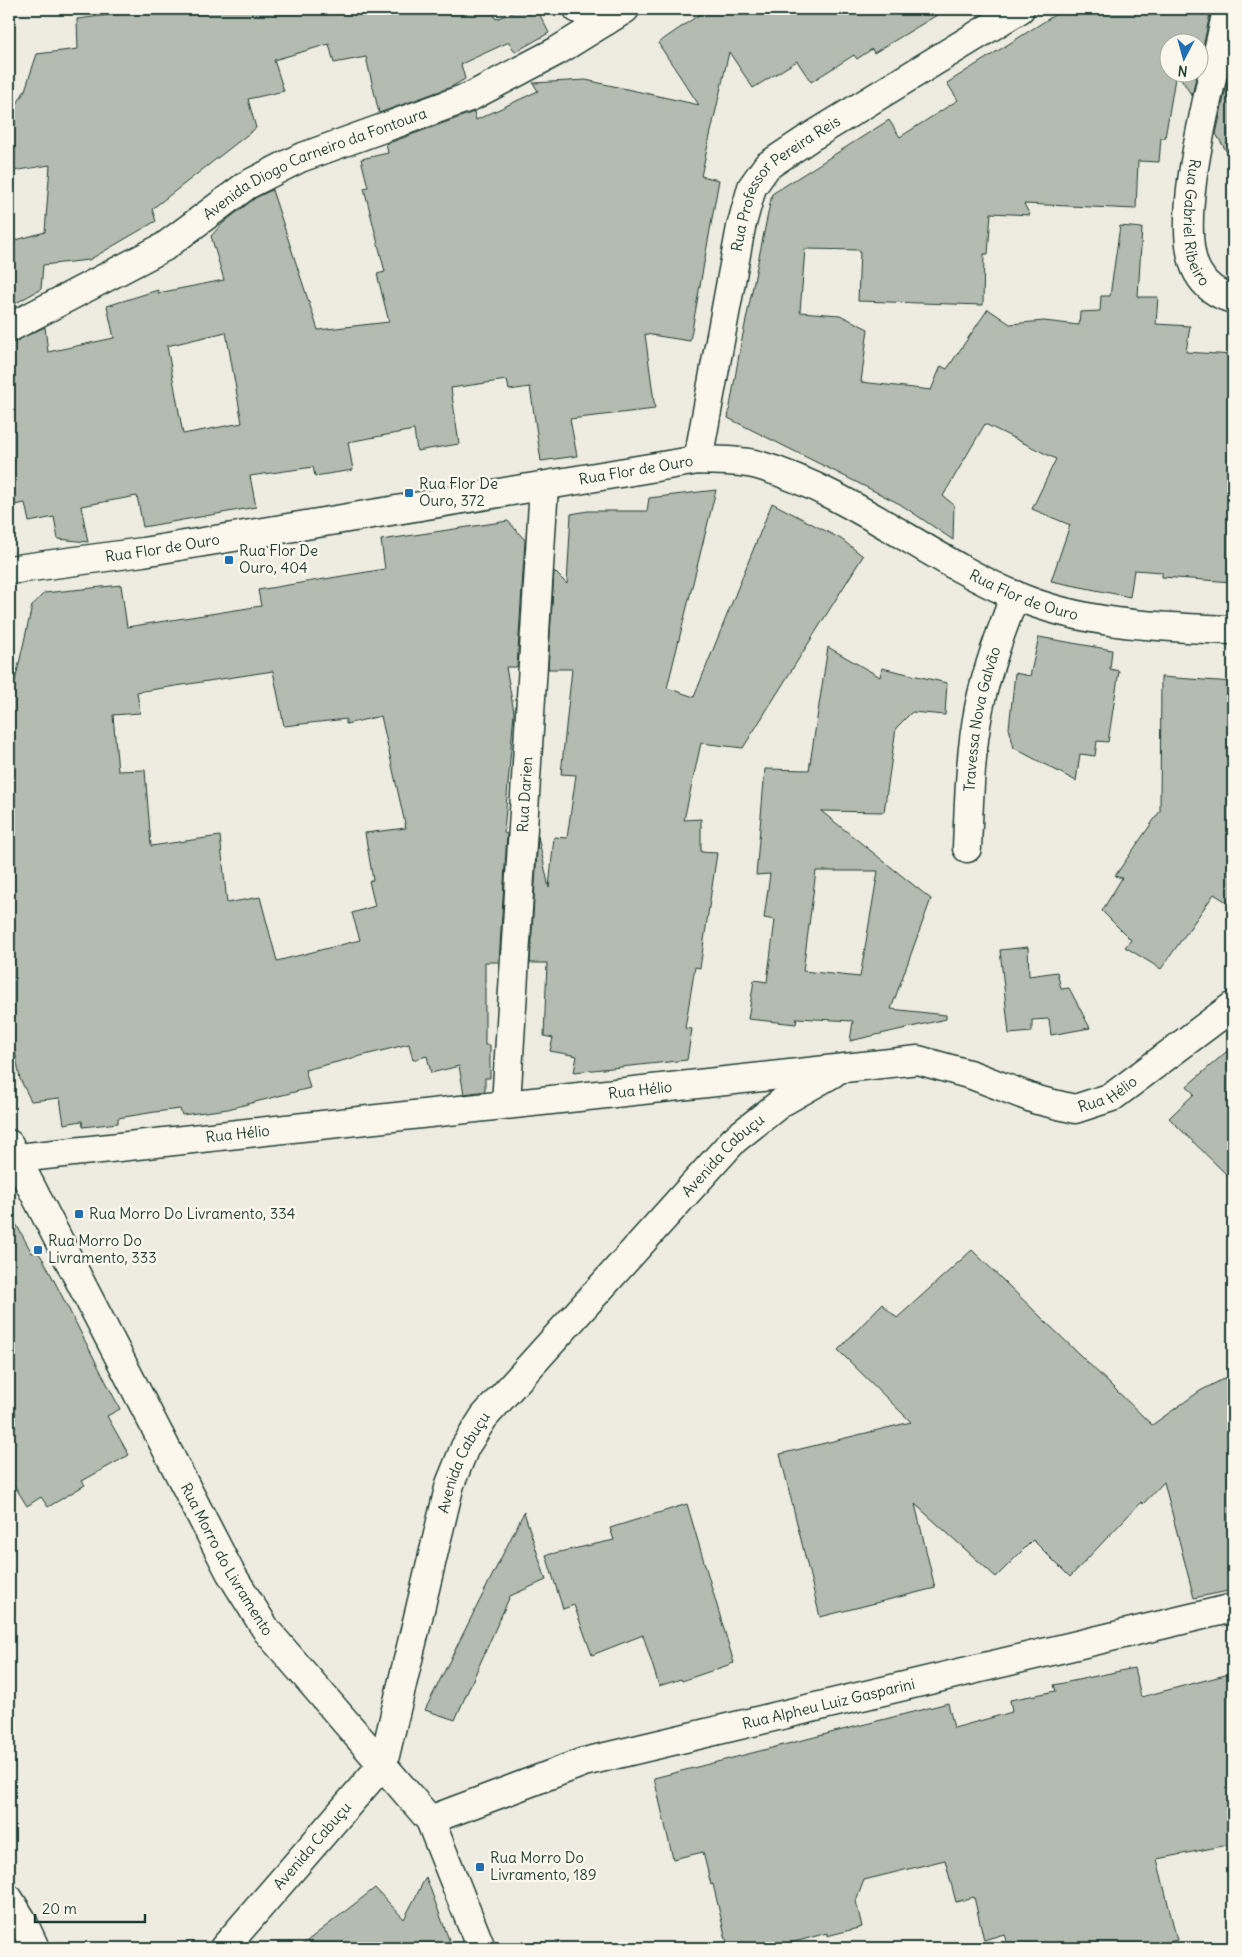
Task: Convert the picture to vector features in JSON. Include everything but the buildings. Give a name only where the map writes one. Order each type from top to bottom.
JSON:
[{"type":"street","points":[[578,9],[615,15]]},
{"type":"street","name":"Rua Professor Pereira Reis","points":[[698,460],[741,227],[752,187],[767,166],[809,138],[1020,9]]},
{"type":"street","name":"Rua Gabriel Ribeiro","points":[[1227,9],[1193,172],[1187,220],[1190,249],[1197,272],[1208,287],[1233,299]]},
{"type":"street","name":"Avenida Diogo Carneiro da Fontoura","points":[[9,328],[164,247],[247,185],[300,158],[472,96],[557,51],[615,15]]},
{"type":"street","name":"Rua Flor de Ouro","points":[[9,570],[153,550],[698,460],[756,464],[813,484],[940,557],[1015,595],[1086,617],[1160,627],[1233,630]]},
{"type":"street","name":"Rua Darien","points":[[506,1104],[544,486]]},
{"type":"street","name":"Travessa Nova Galvão","points":[[967,848],[970,785],[980,707],[1000,635],[1015,595]]},
{"type":"street","name":"Rua Hélio","points":[[11,1154],[918,1060],[972,1075],[1037,1100],[1074,1109],[1112,1097],[1233,1006]]},
{"type":"street","name":"Avenida Cabuçu","points":[[224,1948],[383,1764],[450,1484],[465,1447],[484,1417],[734,1140],[782,1102],[843,1067]]},
{"type":"street","name":"Rua Morro do Livramento","points":[[11,1154],[230,1572],[267,1631],[430,1820],[481,1948]]},
{"type":"street","name":"Rua Alpheu Luiz Gasparini","points":[[430,1820],[584,1762],[1233,1608]]},
{"type":"street","points":[[9,1899],[22,1920],[35,1948]]},
{"type":"place","name":"Rua Flor De Ouro, 372","points":[[409,493]]},
{"type":"place","name":"Rua Flor De Ouro, 404","points":[[229,560]]},
{"type":"place","name":"Rua Morro Do Livramento, 334","points":[[79,1214]]},
{"type":"place","name":"Rua Morro Do Livramento, 333","points":[[38,1250]]},
{"type":"place","name":"Rua Morro Do Livramento, 189","points":[[480,1867]]}]
